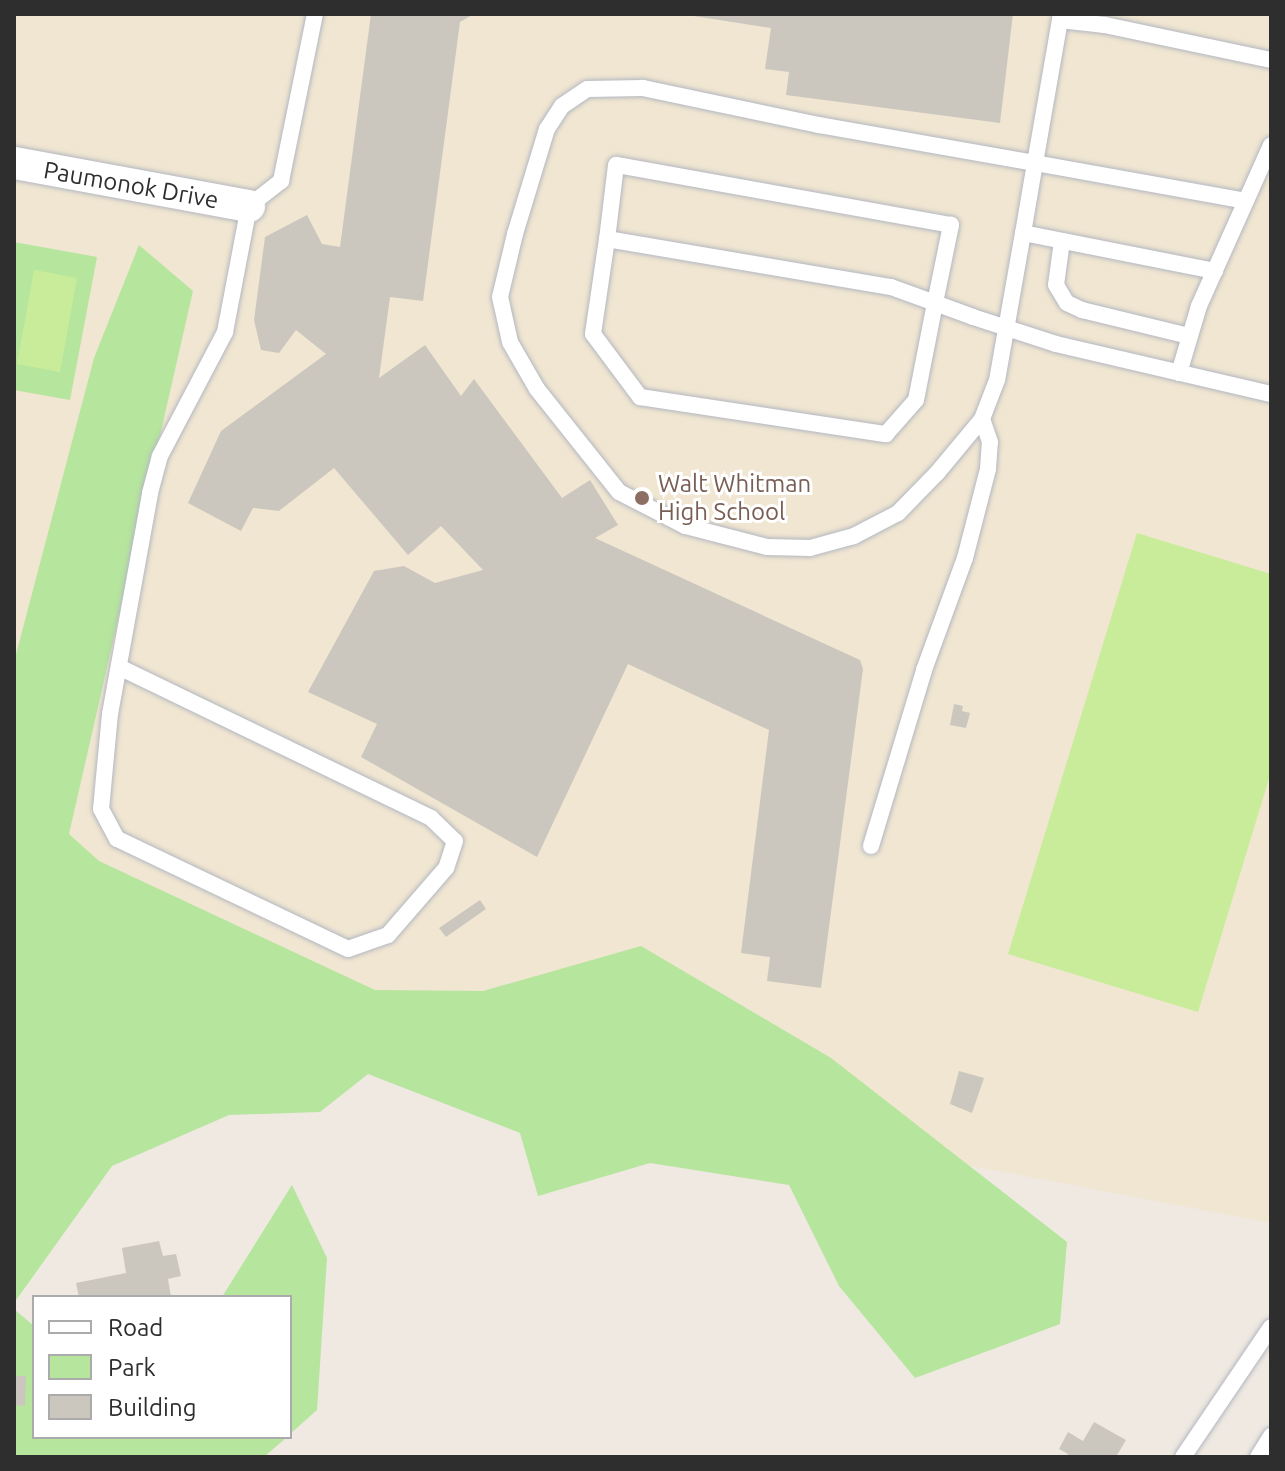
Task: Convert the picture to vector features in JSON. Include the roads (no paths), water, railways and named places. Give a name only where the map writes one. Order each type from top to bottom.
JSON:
[{"type":"street","name":"Paumonok Drive","points":[[14,163],[249,206]]},
{"type":"lane","points":[[121,668],[431,818],[455,841],[446,868],[388,935],[348,949],[117,839],[101,809],[110,714],[121,668],[150,493],[160,456],[225,332],[249,206],[281,181],[315,14]]},
{"type":"lane","points":[[1246,201],[1035,163],[819,125],[643,88],[587,89],[562,106],[547,129],[500,297],[510,342],[537,389],[619,492],[685,526],[767,547],[810,548],[854,536],[898,513],[982,419],[997,380],[1035,163],[1061,17],[1271,60]]},
{"type":"lane","points":[[1179,373],[1189,336],[1215,271],[1271,145]]},
{"type":"lane","points":[[616,165],[951,225],[916,400],[886,434],[640,397],[593,334],[607,239],[616,165]]},
{"type":"lane","points":[[1023,233],[1215,271]]},
{"type":"lane","points":[[607,239],[891,287],[1056,344],[1271,394]]},
{"type":"lane","points":[[1062,241],[1056,285],[1067,303],[1082,310],[1189,336]]},
{"type":"lane","points":[[871,846],[924,670],[965,558],[985,484],[990,442],[982,419]]},
{"type":"lane","points":[[1183,1457],[1271,1327]]},
{"type":"lane","points":[[1258,1457],[1271,1436]]},
{"type":"place","name":"Walt Whitman High School","points":[[642,498]]}]
